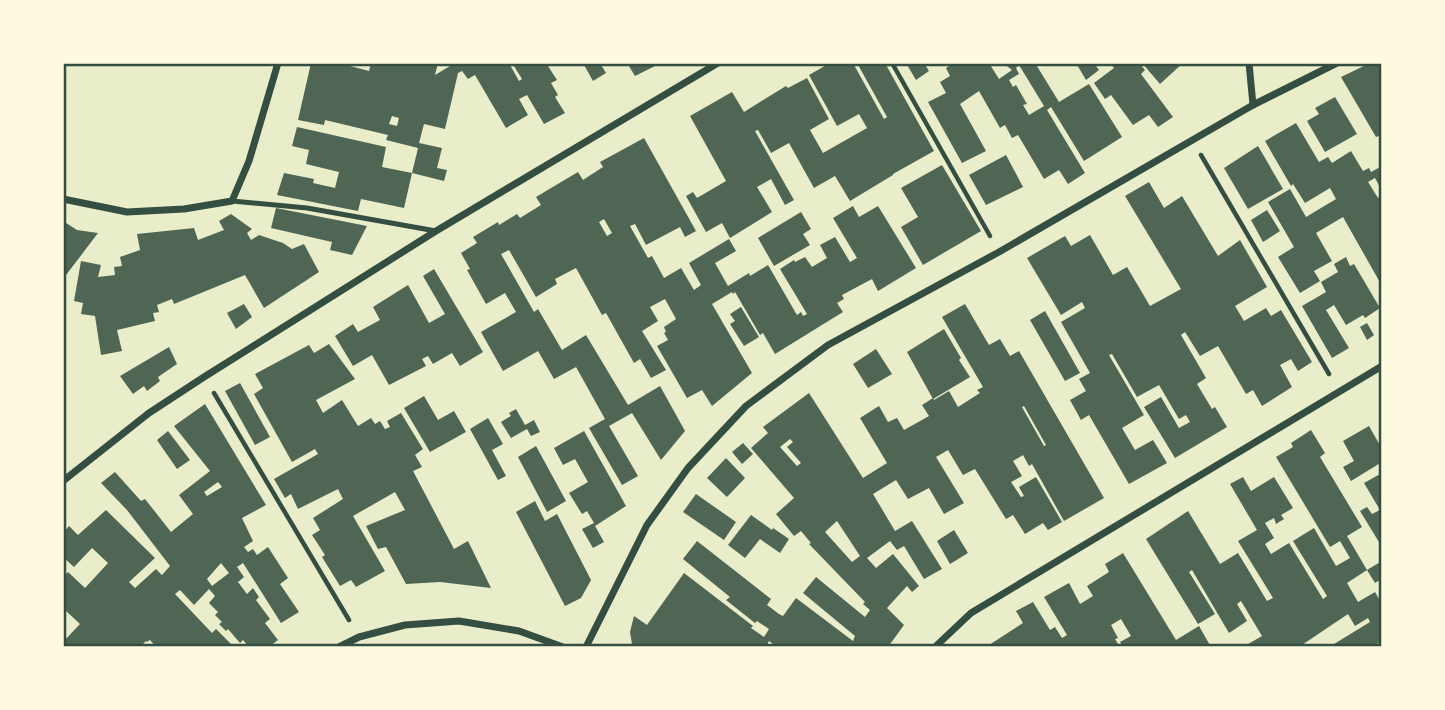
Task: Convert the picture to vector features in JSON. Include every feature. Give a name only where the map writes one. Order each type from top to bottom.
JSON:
[{"type":"street","points":[[63,200],[127,212],[184,209],[232,201],[249,161],[278,63]]},
{"type":"street","points":[[63,481],[149,413],[204,377],[436,231],[718,63]]},
{"type":"street","points":[[1249,63],[1252,105]]},
{"type":"street","points":[[586,647],[647,525],[688,468],[746,406],[828,345],[999,252],[1252,105],[1338,63]]},
{"type":"street","points":[[935,647],[971,613],[1382,366]]},
{"type":"street","points":[[339,647],[359,637],[405,625],[458,621],[519,631],[563,647]]},
{"type":"lane","points":[[232,201],[307,208],[436,231]]},
{"type":"path","points":[[892,63],[999,252]]},
{"type":"path","points":[[1192,139],[1339,391]]},
{"type":"path","points":[[204,377],[359,637]]},
{"type":"building","points":[[311,63],[339,63],[369,71],[371,63],[438,63],[435,75],[455,63],[509,63],[519,81],[522,79],[512,63],[553,63],[548,66],[557,80],[551,83],[558,95],[555,97],[565,113],[544,124],[527,95],[519,99],[528,115],[506,128],[475,75],[468,79],[462,71],[458,73],[445,129],[424,124],[419,143],[442,148],[437,168],[447,170],[444,181],[412,173],[418,148],[386,140],[388,135],[325,120],[324,125],[298,120]],"holes":[[[392,116],[399,118],[397,126],[389,124]]]},
{"type":"building","points":[[583,63],[600,63],[606,73],[593,81]]},
{"type":"building","points":[[627,63],[653,63],[655,66],[635,76]]},
{"type":"building","points":[[830,63],[853,63],[884,119],[887,117],[857,63],[885,63],[934,151],[850,201],[835,176],[814,188],[789,143],[771,153],[758,130],[755,131],[794,200],[785,205],[771,179],[757,187],[772,212],[730,238],[722,223],[706,232],[686,196],[693,192],[697,198],[726,181],[690,116],[732,92],[744,112],[786,86],[788,88],[807,78],[829,119],[810,130],[823,153],[867,128],[859,114],[837,126],[809,75]]},
{"type":"building","points":[[906,63],[924,63],[929,71],[916,80]]},
{"type":"building","points":[[954,63],[989,63],[999,79],[1012,70],[1003,63],[1035,63],[1059,102],[1089,84],[1122,137],[1084,161],[1051,107],[1047,110],[1085,173],[1068,184],[1059,170],[1044,179],[1018,135],[1012,138],[1005,125],[1000,128],[979,91],[960,104],[986,151],[962,163],[928,102],[946,93],[940,82],[950,76],[946,68]],"holes":[[[1019,65],[1044,106],[1029,115],[1023,105],[1027,104],[1016,85],[1013,87],[1009,80],[1019,74],[1016,68]]]},
{"type":"building","points":[[1076,63],[1100,63],[1096,66],[1099,70],[1086,80]]},
{"type":"building","points":[[1110,63],[1139,63],[1145,70],[1141,74],[1173,117],[1158,127],[1149,115],[1133,125],[1111,95],[1105,99],[1094,83],[1114,68]]},
{"type":"building","points":[[1142,63],[1183,63],[1160,84]]},
{"type":"building","points":[[1370,63],[1382,63],[1382,135],[1376,137],[1341,77]]},
{"type":"building","points":[[1335,97],[1357,134],[1325,152],[1307,121],[1319,114],[1315,108]]},
{"type":"building","points":[[1296,123],[1319,162],[1328,157],[1332,163],[1351,151],[1363,171],[1369,168],[1371,172],[1382,166],[1382,191],[1375,178],[1368,182],[1378,198],[1382,196],[1382,286],[1343,217],[1316,233],[1332,261],[1314,271],[1320,281],[1300,293],[1278,257],[1294,247],[1268,202],[1290,189],[1306,217],[1336,199],[1330,188],[1305,203],[1293,184],[1291,186],[1265,141]]},
{"type":"building","points":[[297,127],[386,147],[382,167],[412,173],[404,208],[361,199],[358,211],[277,195],[284,173],[314,179],[313,183],[335,188],[339,172],[306,164],[309,150],[292,146]]},
{"type":"building","points":[[644,138],[696,231],[685,237],[680,227],[646,245],[635,224],[630,226],[648,258],[652,256],[664,278],[681,268],[694,290],[701,285],[689,263],[729,239],[736,251],[715,263],[728,286],[768,265],[797,315],[801,312],[803,316],[807,314],[780,269],[805,257],[812,267],[827,258],[820,245],[835,237],[850,262],[857,258],[833,218],[853,206],[859,217],[878,206],[916,268],[878,291],[872,279],[842,295],[844,299],[837,303],[843,312],[775,354],[763,333],[760,335],[735,292],[712,304],[752,373],[712,406],[702,390],[687,398],[657,346],[668,340],[664,327],[676,319],[665,299],[650,307],[658,321],[642,331],[666,370],[651,378],[640,359],[634,363],[606,313],[602,315],[576,268],[555,279],[557,284],[536,297],[509,250],[501,254],[534,312],[538,309],[562,350],[586,335],[628,405],[660,386],[685,431],[661,460],[632,413],[609,426],[638,476],[622,485],[589,428],[605,419],[576,367],[554,379],[538,351],[503,371],[481,332],[516,312],[505,293],[486,304],[461,253],[477,243],[473,237],[517,214],[520,218],[541,205],[536,197],[578,172],[583,180],[603,167],[600,162]],"holes":[[[604,219],[612,233],[607,236],[599,222]]]},
{"type":"building","points":[[1258,146],[1283,189],[1248,209],[1224,168]]},
{"type":"building","points":[[1006,155],[1023,187],[986,205],[969,175]]},
{"type":"building","points":[[942,165],[981,231],[923,265],[901,227],[918,217],[901,188]]},
{"type":"building","points":[[1149,182],[1164,208],[1182,196],[1218,256],[1240,240],[1267,287],[1235,306],[1244,321],[1266,308],[1271,316],[1281,310],[1312,362],[1298,371],[1291,359],[1280,365],[1292,387],[1262,406],[1253,390],[1246,394],[1218,346],[1200,356],[1185,332],[1181,335],[1206,378],[1197,384],[1227,427],[1175,458],[1144,407],[1161,397],[1179,428],[1190,422],[1186,415],[1179,419],[1159,385],[1137,397],[1112,354],[1109,355],[1144,415],[1122,428],[1135,450],[1153,440],[1167,463],[1129,484],[1089,415],[1081,420],[1070,400],[1086,391],[1079,379],[1090,373],[1061,322],[1085,308],[1082,302],[1061,315],[1027,258],[1065,236],[1071,246],[1090,235],[1113,275],[1127,267],[1150,306],[1181,289],[1125,196]]},
{"type":"building","points":[[276,208],[367,226],[352,255],[330,250],[332,242],[271,228]]},
{"type":"building","points":[[1267,210],[1280,231],[1263,242],[1251,220]]},
{"type":"building","points":[[801,212],[811,229],[803,234],[810,245],[774,266],[758,238]]},
{"type":"building","points":[[231,214],[252,229],[247,233],[251,240],[259,235],[292,249],[304,244],[319,272],[264,308],[245,275],[174,304],[172,299],[157,305],[159,312],[153,313],[155,321],[117,330],[122,351],[101,355],[95,316],[81,314],[83,303],[74,301],[81,261],[101,265],[98,277],[115,275],[114,267],[122,266],[120,257],[140,250],[137,234],[194,228],[198,240],[224,230],[219,221]]},
{"type":"building","points":[[63,221],[77,230],[98,233],[63,279]]},
{"type":"building","points":[[1346,257],[1350,266],[1354,264],[1380,308],[1365,318],[1363,315],[1346,325],[1334,305],[1326,310],[1349,348],[1332,358],[1302,306],[1326,292],[1321,282],[1338,272],[1334,264]]},
{"type":"building","points":[[434,269],[483,352],[460,366],[452,353],[433,364],[428,356],[422,359],[426,366],[389,385],[372,355],[353,366],[335,336],[353,324],[358,332],[380,320],[373,307],[408,285],[429,323],[445,314],[423,276]]},
{"type":"building","points":[[244,304],[252,317],[236,329],[227,313]]},
{"type":"building","points":[[965,304],[989,345],[1000,339],[1010,356],[1019,351],[1104,498],[1064,521],[1032,464],[1029,466],[1023,455],[1013,461],[1022,476],[1011,482],[1021,497],[1024,496],[1019,487],[1036,477],[1062,522],[1048,530],[1043,523],[1025,534],[1013,515],[1006,519],[975,469],[963,475],[948,450],[936,457],[964,503],[944,514],[929,488],[908,499],[896,480],[873,494],[895,531],[912,521],[942,569],[924,579],[904,546],[897,550],[890,541],[867,558],[876,568],[893,554],[919,586],[912,592],[907,586],[887,608],[904,625],[888,647],[777,647],[769,641],[766,647],[637,647],[632,644],[630,632],[634,616],[647,625],[684,573],[764,637],[769,629],[757,621],[755,623],[726,600],[730,597],[683,559],[697,541],[771,599],[767,605],[779,614],[783,616],[796,598],[853,641],[855,636],[803,593],[816,577],[865,617],[870,610],[809,544],[811,543],[801,531],[794,536],[776,514],[794,498],[751,448],[768,433],[763,427],[809,393],[863,478],[887,463],[860,418],[879,406],[888,422],[897,418],[904,430],[929,416],[922,405],[933,398],[934,400],[949,391],[958,407],[980,393],[977,390],[983,387],[942,317]],"holes":[[[1024,406],[1046,445],[1044,446],[1022,407]],[[790,439],[793,442],[787,447],[801,463],[797,466],[780,447]],[[837,521],[860,556],[852,562],[825,532]]]},
{"type":"building","points":[[741,307],[759,337],[744,346],[730,324],[735,321],[730,314]]},
{"type":"building","points":[[1045,311],[1080,373],[1065,381],[1030,320]]},
{"type":"building","points":[[1367,323],[1374,335],[1367,340],[1360,327]]},
{"type":"building","points":[[944,329],[970,377],[933,399],[907,352]]},
{"type":"building","points":[[329,344],[355,379],[316,400],[323,413],[342,400],[358,426],[371,418],[375,424],[380,421],[385,429],[390,427],[387,421],[401,413],[423,449],[415,455],[422,467],[413,471],[454,549],[468,541],[491,588],[440,582],[406,584],[386,547],[378,549],[366,526],[405,510],[395,492],[353,516],[385,571],[356,587],[351,580],[340,586],[312,535],[320,530],[313,518],[343,499],[338,489],[298,509],[291,494],[285,498],[274,479],[318,454],[315,449],[292,462],[254,394],[263,388],[255,374],[309,345],[314,353]]},
{"type":"building","points":[[169,347],[177,364],[158,377],[160,381],[147,391],[144,386],[133,394],[120,376]]},
{"type":"building","points":[[876,349],[892,374],[868,388],[853,364]]},
{"type":"building","points":[[240,383],[270,437],[255,445],[225,391]]},
{"type":"building","points":[[424,396],[438,420],[454,411],[466,432],[430,452],[404,408]]},
{"type":"building","points":[[205,404],[266,505],[242,518],[253,541],[244,547],[248,552],[253,549],[257,555],[268,547],[288,578],[280,584],[299,612],[281,623],[243,563],[237,567],[244,577],[238,582],[247,594],[253,588],[259,597],[256,600],[270,619],[265,623],[278,640],[269,647],[249,647],[243,640],[240,643],[228,629],[226,631],[215,615],[218,612],[209,603],[215,596],[209,589],[194,605],[180,590],[175,594],[212,633],[216,629],[234,647],[156,647],[150,640],[140,647],[66,647],[63,642],[80,624],[65,610],[63,613],[63,577],[68,572],[85,588],[108,563],[92,548],[74,567],[63,557],[63,533],[69,526],[78,535],[106,510],[155,558],[129,582],[135,588],[156,569],[162,575],[170,566],[127,510],[101,483],[115,472],[141,501],[145,499],[171,532],[193,514],[179,495],[210,471],[174,426]],"holes":[[[218,482],[222,487],[207,496],[204,492]],[[221,563],[229,573],[212,586],[207,579]]]},
{"type":"building","points":[[516,409],[525,425],[534,420],[540,432],[531,436],[527,429],[511,438],[501,422]]},
{"type":"building","points":[[488,418],[503,444],[492,450],[506,476],[498,480],[470,429]]},
{"type":"building","points":[[1369,426],[1382,449],[1382,462],[1351,481],[1343,467],[1354,461],[1343,441]]},
{"type":"building","points":[[1311,430],[1325,453],[1320,457],[1362,527],[1347,536],[1367,570],[1347,583],[1358,602],[1375,592],[1382,604],[1382,641],[1372,647],[1336,647],[1334,644],[1370,622],[1368,618],[1355,626],[1348,614],[1299,647],[1243,647],[1262,636],[1241,601],[1237,604],[1247,621],[1229,633],[1192,570],[1189,572],[1215,614],[1198,624],[1146,539],[1188,511],[1220,564],[1238,553],[1267,601],[1273,598],[1238,541],[1257,530],[1230,484],[1243,477],[1251,491],[1274,477],[1293,508],[1281,515],[1284,519],[1276,524],[1274,518],[1265,523],[1274,538],[1265,544],[1271,554],[1289,543],[1323,599],[1327,596],[1293,541],[1314,528],[1336,566],[1350,558],[1340,541],[1330,547],[1276,457],[1293,447],[1291,443]]},
{"type":"building","points":[[168,431],[190,460],[177,469],[157,440]]},
{"type":"building","points":[[584,431],[626,506],[595,526],[604,542],[593,548],[582,529],[594,523],[587,511],[582,514],[569,493],[588,482],[575,459],[563,465],[554,448]]},
{"type":"building","points":[[743,443],[753,454],[742,464],[732,452]]},
{"type":"building","points":[[536,446],[566,501],[547,512],[518,457]]},
{"type":"building","points":[[726,458],[745,478],[727,497],[707,478]]},
{"type":"building","points":[[1382,473],[1382,547],[1360,511],[1367,507],[1372,514],[1380,510],[1364,483]]},
{"type":"building","points":[[696,494],[736,522],[724,540],[683,512]]},
{"type":"building","points":[[535,501],[545,521],[557,514],[591,580],[581,598],[565,606],[516,512]]},
{"type":"building","points":[[751,515],[789,539],[780,553],[760,539],[745,558],[728,545]]},
{"type":"building","points":[[954,530],[968,553],[950,564],[937,541]]},
{"type":"building","points":[[1123,553],[1176,640],[1199,626],[1211,647],[1123,647],[1120,642],[1131,636],[1121,619],[1111,625],[1120,647],[986,647],[1023,623],[1016,611],[1033,602],[1050,630],[1055,627],[1062,638],[1067,635],[1044,597],[1069,583],[1080,604],[1093,596],[1087,586],[1109,572],[1105,564]]},
{"type":"building","points":[[1382,561],[1382,579],[1375,583],[1367,570]]}]
